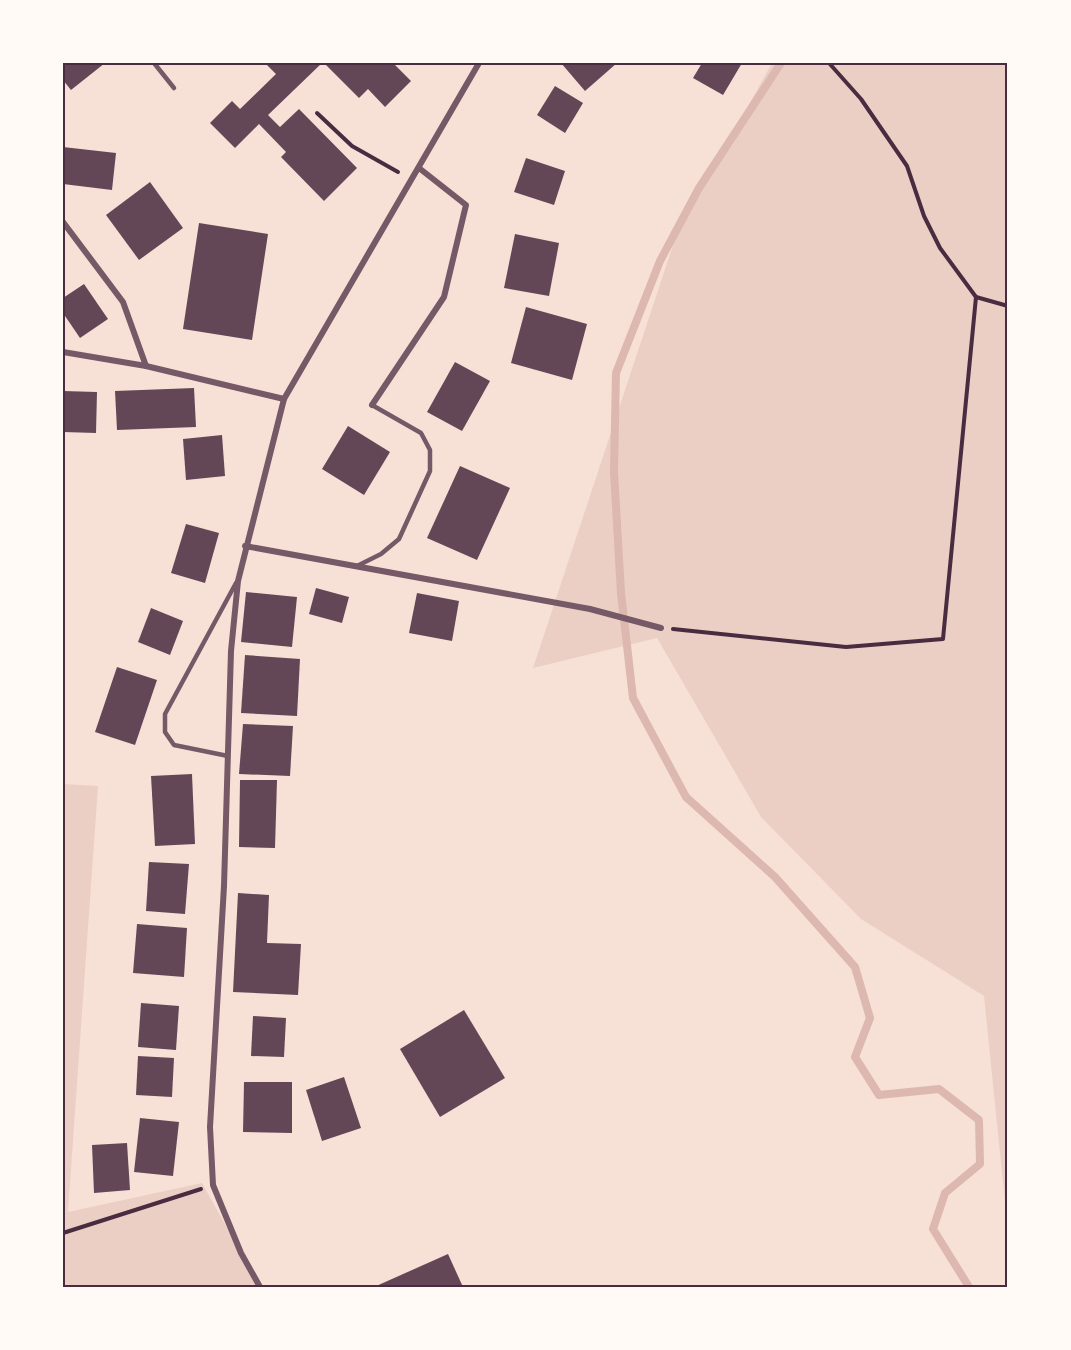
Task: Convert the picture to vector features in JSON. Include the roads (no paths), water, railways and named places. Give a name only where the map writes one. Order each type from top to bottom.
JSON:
[{"type":"street","points":[[260,1287],[241,1253],[213,1185],[210,1128],[231,651],[238,580],[284,399],[479,63]]},
{"type":"street","points":[[372,405],[444,297],[466,205],[419,168]]},
{"type":"street","points":[[63,222],[123,302],[146,366]]},
{"type":"street","points":[[63,352],[146,366],[284,399]]},
{"type":"street","points":[[245,546],[590,609],[661,628]]},
{"type":"lane","points":[[154,63],[174,88]]},
{"type":"lane","points":[[356,566],[381,554],[399,539],[430,471],[430,450],[421,432],[372,405]]},
{"type":"lane","points":[[228,756],[174,745],[165,732],[165,714],[238,580]]},
{"type":"waterway","points":[[781,63],[699,188],[660,261],[616,373],[614,472],[621,593],[633,698],[686,797],[775,877],[855,967],[870,1018],[855,1057],[879,1095],[939,1089],[979,1120],[980,1164],[945,1193],[933,1229],[969,1287]]}]
